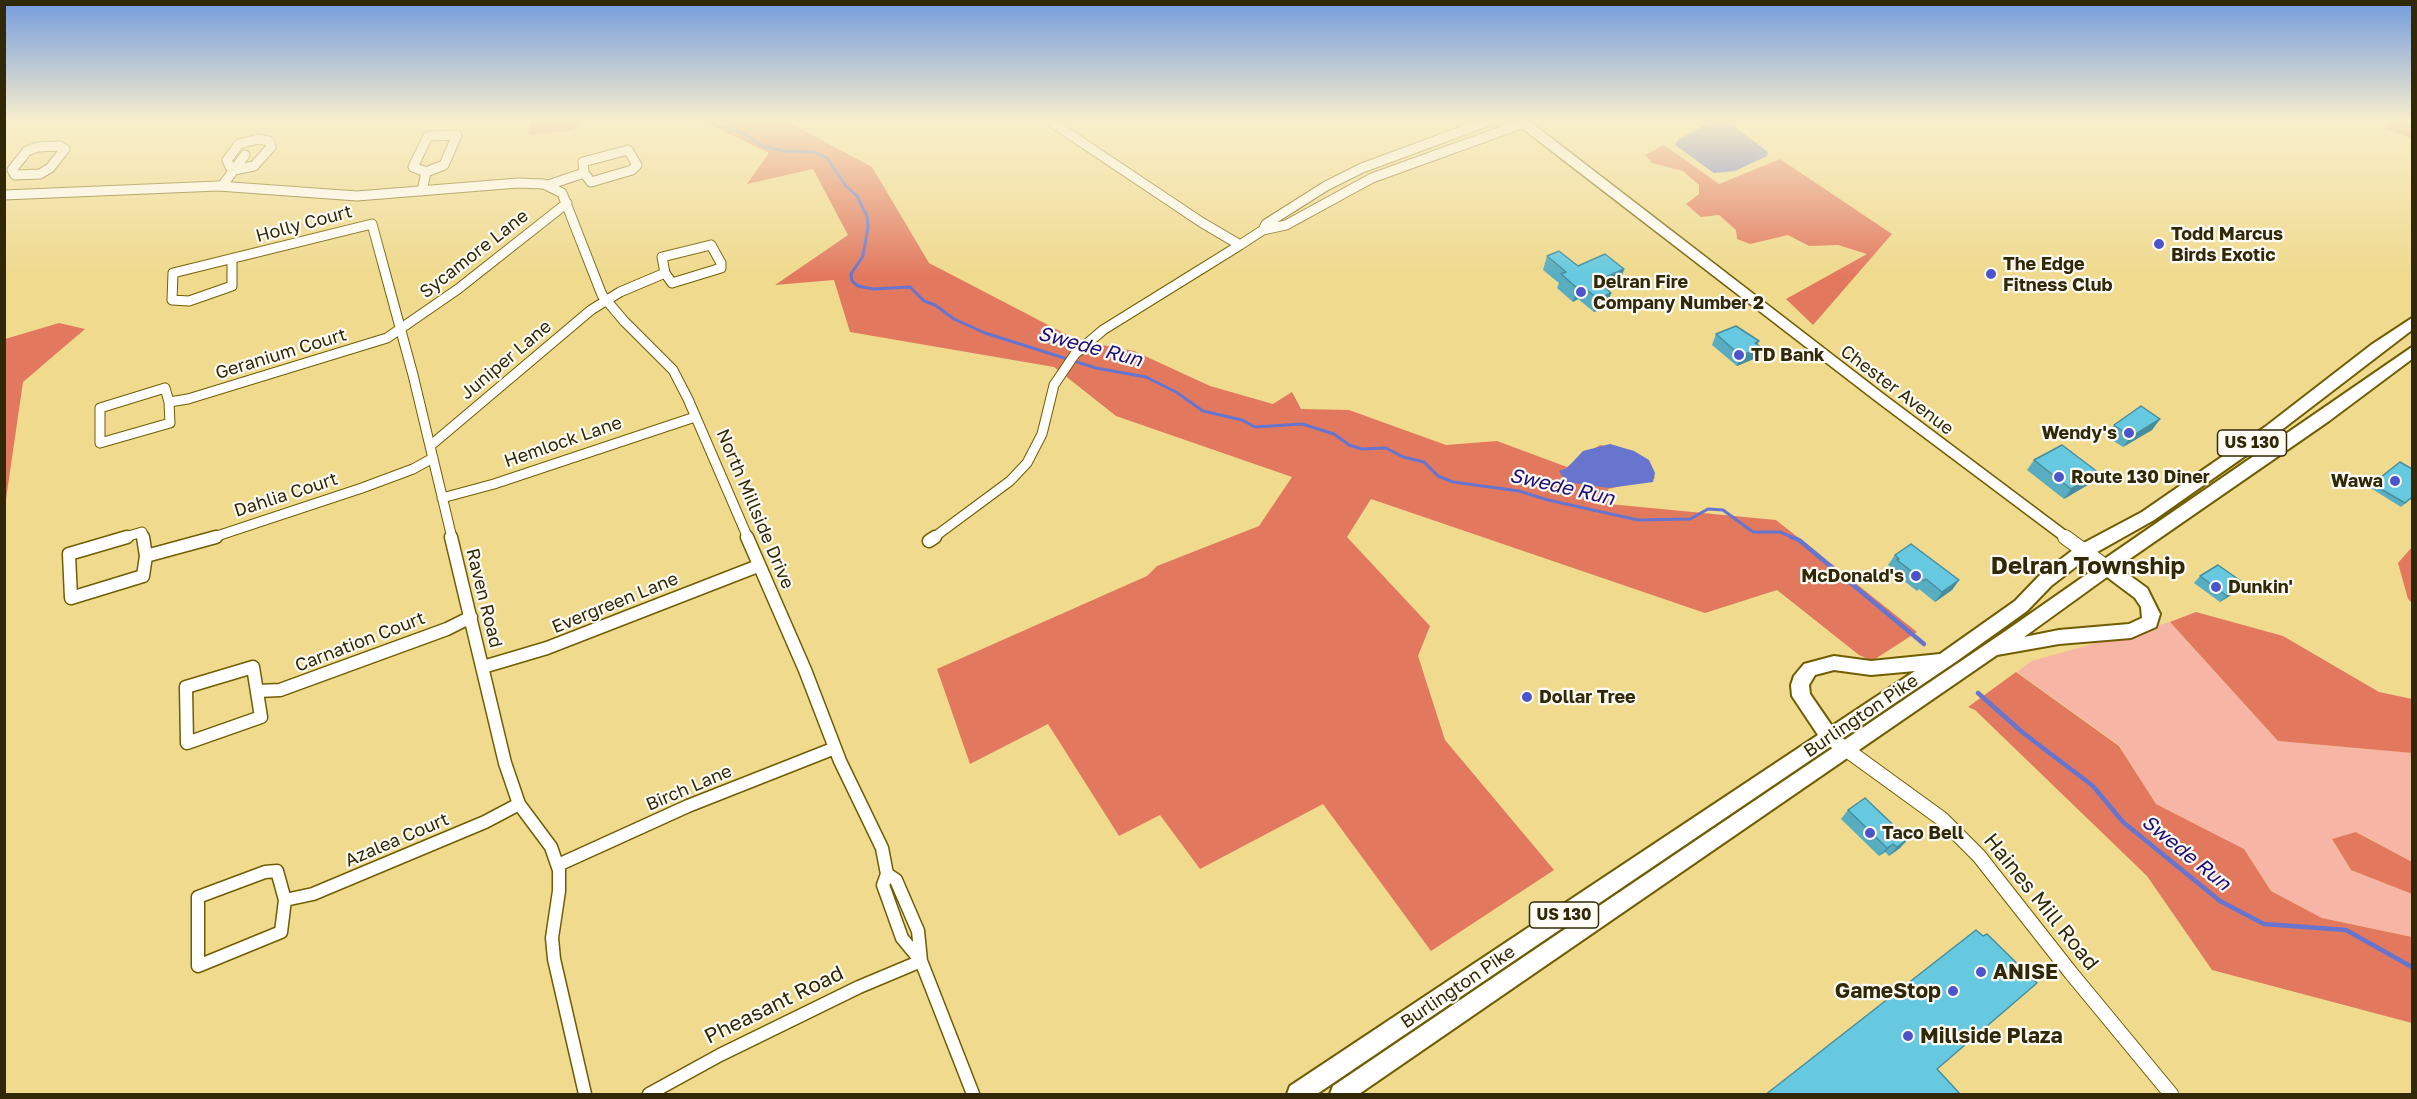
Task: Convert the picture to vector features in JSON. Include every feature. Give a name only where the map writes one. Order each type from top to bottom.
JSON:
[{"type":"highway","name":"Burlington Pike","points":[[1298,1095],[1945,660],[2021,606],[2045,581],[2084,551],[2148,516],[2270,431],[2376,348],[2412,323]]},
{"type":"highway","name":"Burlington Pike","points":[[1341,1095],[1990,651],[2096,577],[2106,567],[2315,423],[2412,352]]},
{"type":"highway","points":[[1990,651],[2059,637],[2131,631],[2150,622],[2149,606],[2141,593],[2106,567]]},
{"type":"highway","points":[[1829,737],[1800,696],[1803,676],[1810,669],[1834,663],[1871,668],[1945,660]]},
{"type":"street","points":[[13,172],[15,175],[26,176],[43,172]]},
{"type":"street","points":[[222,186],[232,172]]},
{"type":"street","points":[[422,191],[426,172]]},
{"type":"street","points":[[8,195],[222,186],[348,196],[518,183],[548,185],[584,173],[591,182],[624,172]]},
{"type":"street","points":[[1127,172],[1240,245]]},
{"type":"street","points":[[1263,230],[1266,224],[1326,186],[1353,172]]},
{"type":"street","points":[[929,541],[1010,481],[1027,463],[1042,434],[1054,385],[1075,354],[1103,330],[1263,230],[1286,225],[1372,178],[1387,172]]},
{"type":"street","name":"Chester Avenue","points":[[1588,172],[1879,397],[2106,567]]},
{"type":"street","points":[[8,195],[26,176]]},
{"type":"street","name":"North Millside Drive","points":[[548,185],[562,193],[594,277],[606,300],[673,370],[722,474],[758,566],[805,670],[835,748],[882,848],[887,874],[883,885],[902,938],[921,961],[973,1095]]},
{"type":"street","name":"Sycamore Lane","points":[[400,330],[458,289],[567,203]]},
{"type":"street","name":"Holly Court","points":[[232,259],[232,286],[189,301],[172,300],[173,273],[323,234],[372,224],[400,330]]},
{"type":"street","points":[[711,245],[721,263],[721,268],[672,283],[665,273],[662,257],[711,245]]},
{"type":"street","name":"Juniper Lane","points":[[430,446],[606,300],[665,273]]},
{"type":"street","name":"Geranium Court","points":[[169,402],[227,388],[378,341],[400,330]]},
{"type":"street","name":"Raven Road","points":[[400,330],[433,458],[505,763],[519,804],[546,838],[558,865]]},
{"type":"street","points":[[165,388],[169,402],[170,423],[100,443],[100,408],[165,388]]},
{"type":"street","name":"Hemlock Lane","points":[[442,498],[494,484],[661,426],[695,417]]},
{"type":"street","name":"Dahlia Court","points":[[146,556],[174,550],[362,488],[412,469],[433,458]]},
{"type":"street","points":[[142,532],[146,556],[143,576],[71,598],[69,554],[142,532]]},
{"type":"street","name":"Evergreen Lane","points":[[483,667],[547,648],[758,566]]},
{"type":"street","name":"Carnation Court","points":[[258,691],[294,686],[447,629],[471,617]]},
{"type":"street","points":[[253,667],[258,691],[261,717],[187,744],[186,687],[253,667]]},
{"type":"street","name":"Haines Mill Road","points":[[1829,737],[1942,819],[1979,856],[2171,1095]]},
{"type":"street","name":"Birch Lane","points":[[558,865],[688,806],[835,748]]},
{"type":"street","name":"Azalea Court","points":[[285,900],[328,889],[485,822],[519,804]]},
{"type":"street","points":[[558,865],[559,891],[553,926],[555,969],[585,1095]]},
{"type":"street","points":[[277,871],[285,900],[281,932],[198,966],[198,897],[265,872],[277,871]]},
{"type":"street","name":"Pheasant Road","points":[[649,1095],[720,1055],[859,987],[921,961]]},
{"type":"shaded area","points":[[755,172],[799,172],[747,184]]},
{"type":"shaded area","points":[[815,172],[875,172],[929,263],[1077,340],[1134,351],[1210,386],[1273,404],[1292,392],[1301,409],[1349,410],[1446,445],[1497,441],[1567,467],[1600,445],[1634,451],[1655,478],[1608,489],[1609,504],[1776,520],[1917,632],[1872,661],[1859,655],[1777,590],[1705,613],[1371,499],[1347,537],[1430,626],[1418,656],[1445,740],[1554,870],[1431,951],[1323,804],[1200,869],[1160,815],[1119,836],[1048,724],[970,764],[937,669],[1147,576],[1157,566],[1259,526],[1292,477],[1116,416],[1054,367],[850,332],[834,280],[775,285],[848,235]]},
{"type":"shaded area","points":[[1684,172],[1702,172],[1719,184],[1748,172],[1800,172],[1892,234],[1813,325],[1786,299],[1867,254],[1838,245],[1809,246],[1788,235],[1750,244],[1737,239],[1736,230],[1719,215],[1701,217],[1686,204],[1699,194],[1699,185]]},
{"type":"shaded area","points":[[59,323],[85,329],[23,382],[5,506],[5,339]]},
{"type":"shaded area","points":[[2412,547],[2412,603],[2408,599],[2398,563]]},
{"type":"shaded area","points":[[2196,612],[2283,636],[2379,692],[2412,699],[2412,753],[2278,741],[2170,622]]},
{"type":"shaded area","points":[[2170,622],[2278,741],[2412,753],[2412,862],[2357,832],[2332,839],[2351,870],[2412,894],[2412,937],[2322,918],[2271,891],[2244,849],[2156,804],[2119,745],[2017,672],[2032,661]]},
{"type":"shaded area","points":[[2016,672],[2119,746],[2156,804],[2244,849],[2271,891],[2322,918],[2412,937],[2412,1023],[2212,970],[2147,876],[1975,710],[1968,707]]},
{"type":"shaded area","points":[[2356,832],[2412,862],[2412,894],[2351,870],[2332,839]]},
{"type":"water","points":[[1610,444],[1634,451],[1649,460],[1655,473],[1653,482],[1609,488],[1566,482],[1559,471],[1567,468],[1583,451]]},
{"type":"building","points":[[1559,251],[1578,266],[1605,254],[1624,269],[1597,281],[1611,293],[1598,299],[1582,286],[1577,288],[1561,274],[1566,272],[1547,256]]},
{"type":"building","points":[[1736,326],[1759,341],[1755,343],[1761,347],[1741,356],[1716,334]]},
{"type":"building","points":[[2141,406],[2160,419],[2131,437],[2114,425]]},
{"type":"building","points":[[2062,445],[2099,473],[2071,489],[2034,460]]},
{"type":"building","name":"Wawa","points":[[2400,462],[2412,469],[2412,497],[2405,503],[2372,484]]},
{"type":"building","points":[[1911,544],[1959,580],[1942,592],[1926,579],[1924,581],[1897,560],[1899,559],[1895,555]]},
{"type":"building","points":[[2218,565],[2245,584],[2227,596],[2200,576]]},
{"type":"building","points":[[1865,798],[1908,839],[1897,847],[1893,844],[1887,848],[1848,810]]},
{"type":"building","name":"Millside Plaza","points":[[1976,930],[1983,936],[1987,934],[2037,983],[1937,1069],[1961,1095],[1765,1095]]},
{"type":"waterway","name":"Swede Run","points":[[837,172],[846,186],[857,196],[867,216],[868,227],[863,256],[851,274],[852,281],[858,286],[873,289],[910,287],[924,301],[935,305],[954,319],[985,333],[1096,368],[1146,377],[1176,392],[1203,411],[1242,420],[1255,427],[1302,424],[1334,434],[1349,445],[1362,449],[1386,448],[1403,457],[1424,462],[1438,476],[1453,482],[1519,491],[1548,500],[1638,520],[1690,519],[1708,509],[1723,510],[1753,532],[1780,532],[1794,538]]},
{"type":"waterway","name":"Swede Run","points":[[1791,537],[1799,540],[1924,644]]},
{"type":"waterway","name":"Swede Run","points":[[1978,693],[2022,732],[2093,786],[2123,822],[2220,901],[2264,924],[2346,930],[2412,967]]},
{"type":"place","name":"Todd Marcus Birds Exotic","points":[[2159,244]]},
{"type":"place","name":"The Edge Fitness Club","points":[[1991,274]]},
{"type":"place","name":"Delran Fire Company Number 2","points":[[1581,292]]},
{"type":"place","name":"TD Bank","points":[[1739,355]]},
{"type":"place","name":"Wendy's","points":[[2129,433]]},
{"type":"place","name":"Route 130 Diner","points":[[2059,477]]},
{"type":"place","name":"Wawa","points":[[2395,481]]},
{"type":"place","name":"McDonald's","points":[[1916,576]]},
{"type":"place","name":"Dunkin'","points":[[2216,587]]},
{"type":"place","name":"Dollar Tree","points":[[1527,697]]},
{"type":"place","name":"Taco Bell","points":[[1870,833]]},
{"type":"place","name":"ANISE","points":[[1981,972]]},
{"type":"place","name":"GameStop","points":[[1953,991]]},
{"type":"place","name":"Millside Plaza","points":[[1908,1036]]},
{"type":"district","name":"Delran Township","points":[[2088,566]]}]
